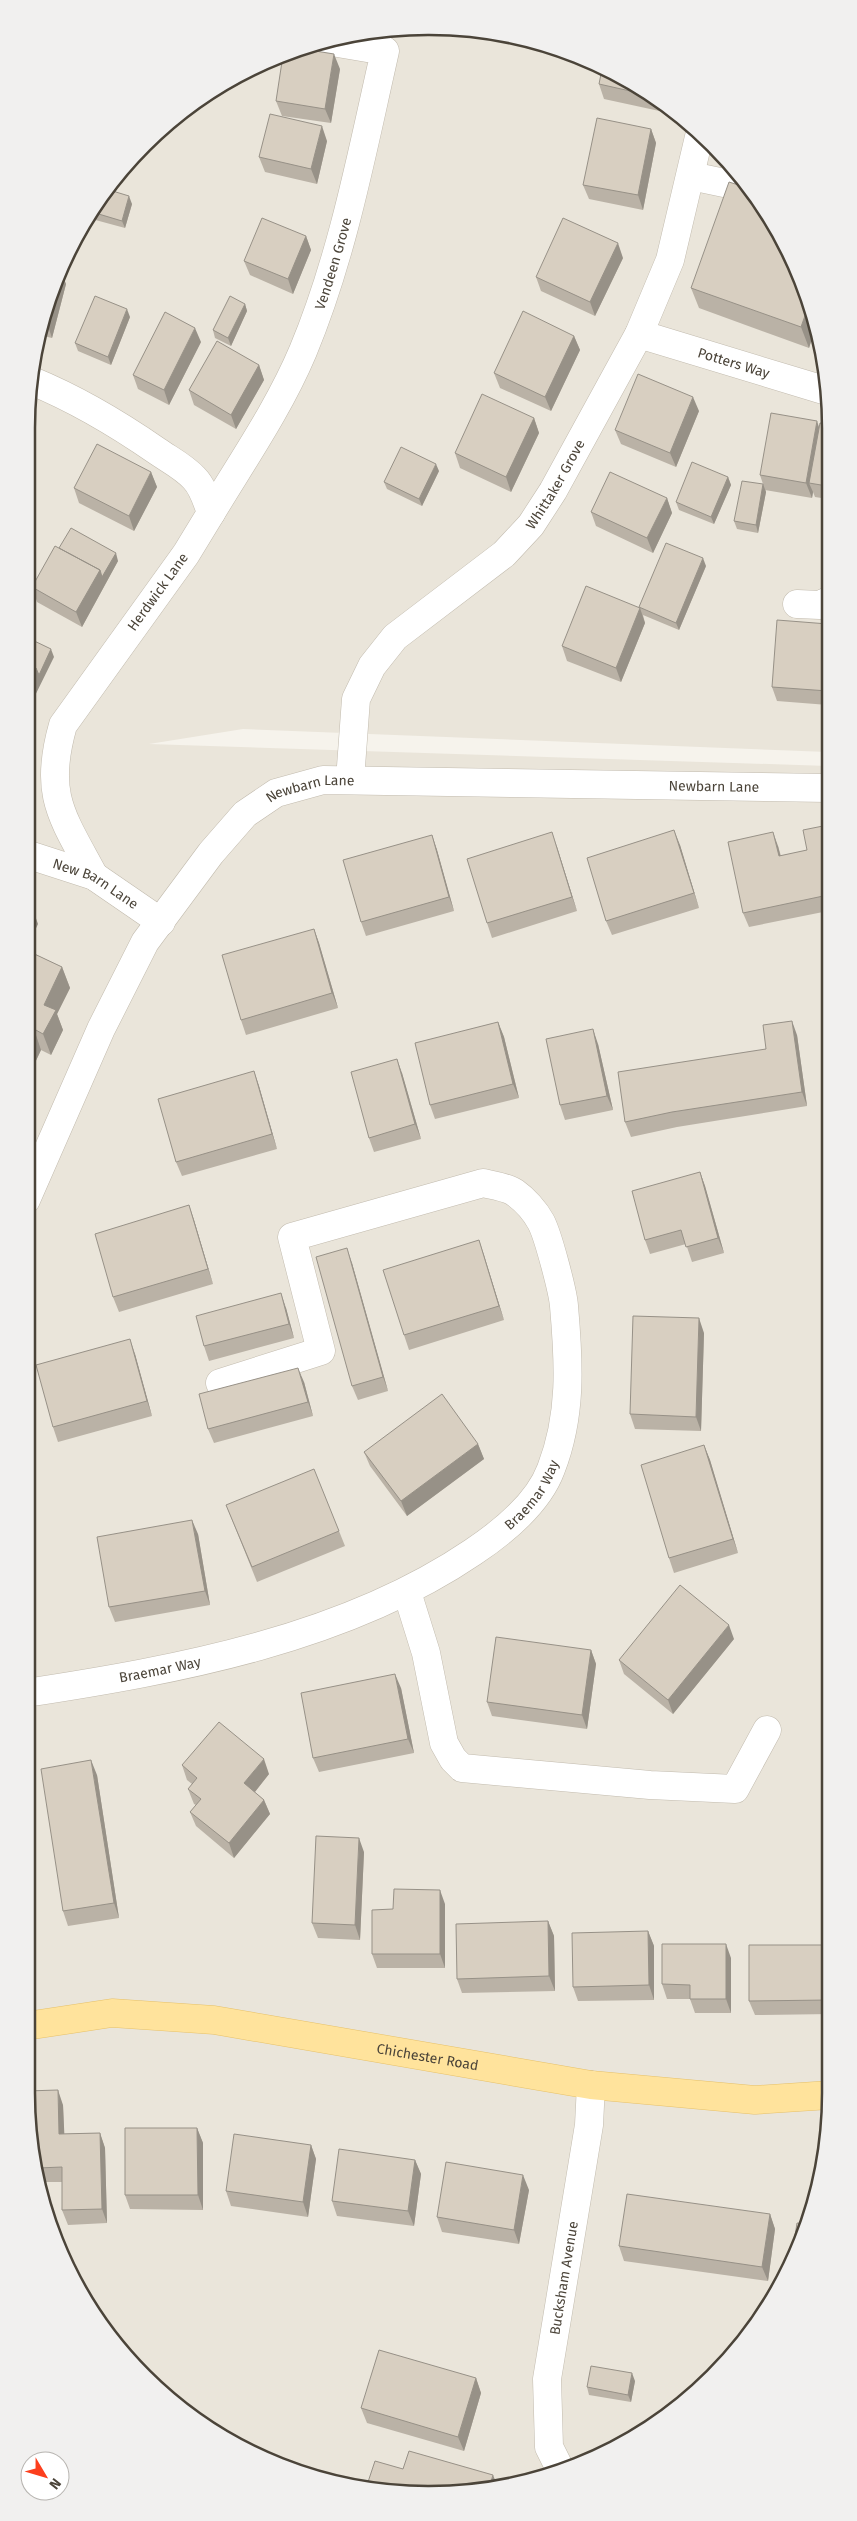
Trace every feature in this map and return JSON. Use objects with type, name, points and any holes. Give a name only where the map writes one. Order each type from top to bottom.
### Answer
[{"type":"main road","name":"Chichester Road","points":[[35,2025],[112,2013],[214,2020],[591,2085],[754,2100],[822,2096]]},
{"type":"street","name":"Vendeen Grove","points":[[211,513],[284,392],[303,351],[332,272],[385,51],[345,44]]},
{"type":"street","name":"Whittaker Grove","points":[[350,780],[356,699],[372,666],[396,637],[504,554],[530,525],[553,491],[639,334],[670,260],[698,142]]},
{"type":"street","points":[[691,176],[738,186]]},
{"type":"street","name":"Potters Way","points":[[639,334],[820,389]]},
{"type":"street","points":[[38,383],[54,390],[127,431],[185,470],[203,490],[211,513]]},
{"type":"street","name":"Herdwick Lane","points":[[94,876],[61,815],[55,794],[56,751],[63,725],[186,554],[211,513]]},
{"type":"street","points":[[797,604],[822,604]]},
{"type":"street","name":"Newbarn Lane","points":[[35,1179],[101,1029],[145,942],[211,853],[244,814],[276,794],[323,780],[822,788]]},
{"type":"street","name":"New Barn Lane","points":[[35,857],[94,876],[161,922]]},
{"type":"street","name":"Braemar Way","points":[[35,1693],[144,1675],[255,1646],[354,1614],[407,1592],[502,1533],[532,1500],[551,1471],[565,1416],[569,1370],[564,1300],[542,1224],[530,1207],[512,1191],[483,1183],[292,1237],[321,1351],[220,1382]]},
{"type":"street","points":[[407,1592],[426,1653],[444,1743],[453,1759],[462,1768],[650,1785],[735,1789],[767,1730]]},
{"type":"street","name":"Bucksham Avenue","points":[[557,2464],[549,2448],[547,2380],[589,2125],[591,2085]]},
{"type":"shaded area","points":[[428,35],[480,38],[530,48],[579,65],[603,76],[647,101],[668,116],[707,150],[741,189],[756,210],[781,254],[792,278],[809,327],[819,377],[822,428],[822,752],[243,729],[149,744],[822,766],[822,2092],[819,2144],[809,2194],[792,2243],[781,2267],[756,2311],[724,2352],[688,2388],[647,2420],[603,2445],[579,2456],[530,2473],[480,2483],[454,2485],[428,2486],[377,2483],[327,2473],[302,2465],[278,2456],[232,2433],[189,2405],[169,2388],[150,2371],[116,2332],[101,2311],[76,2267],[65,2243],[48,2194],[38,2144],[35,2092],[36,403],[38,377],[48,327],[56,302],[76,254],[101,210],[116,189],[150,150],[189,116],[232,88],[278,65],[327,48],[377,38]]},
{"type":"building","points":[[317,51],[334,54],[325,109],[276,101],[282,64]]},
{"type":"building","points":[[601,75],[630,91],[599,84]]},
{"type":"building","points":[[270,114],[322,126],[311,169],[259,157]]},
{"type":"building","points":[[597,118],[651,129],[638,195],[583,185]]},
{"type":"building","points":[[729,182],[737,185],[741,189],[769,232],[792,278],[805,315],[801,327],[691,288]]},
{"type":"building","points":[[114,192],[129,196],[122,221],[99,214]]},
{"type":"building","points":[[262,218],[306,236],[288,279],[244,261]]},
{"type":"building","points":[[563,218],[618,243],[590,302],[536,277]]},
{"type":"building","points":[[95,296],[127,309],[108,357],[75,343]]},
{"type":"building","points":[[230,296],[245,304],[228,338],[213,330]]},
{"type":"building","points":[[523,311],[574,336],[545,397],[494,373]]},
{"type":"building","points":[[165,312],[195,328],[164,390],[133,375]]},
{"type":"building","points":[[217,341],[259,365],[231,415],[189,390]]},
{"type":"building","points":[[638,374],[693,397],[670,453],[615,430]]},
{"type":"building","points":[[482,394],[534,418],[506,477],[455,453]]},
{"type":"building","points":[[771,413],[817,421],[806,483],[760,475]]},
{"type":"building","points":[[820,423],[822,423],[822,485],[809,483]]},
{"type":"building","points":[[97,444],[151,472],[129,516],[74,488]]},
{"type":"building","points":[[401,447],[436,464],[419,499],[384,482]]},
{"type":"building","points":[[692,462],[728,477],[711,517],[676,502]]},
{"type":"building","points":[[610,472],[667,498],[647,538],[591,512]]},
{"type":"building","points":[[742,481],[763,484],[756,525],[734,521]]},
{"type":"building","points":[[71,528],[116,553],[102,577],[100,570],[59,548]]},
{"type":"building","points":[[666,543],[703,558],[676,623],[639,607]]},
{"type":"building","points":[[55,546],[100,570],[76,612],[35,589],[35,582]]},
{"type":"building","points":[[586,586],[640,608],[616,668],[562,646]]},
{"type":"building","points":[[777,620],[822,624],[822,691],[772,687]]},
{"type":"building","points":[[35,641],[51,649],[39,675],[36,668]]},
{"type":"building","points":[[822,826],[822,896],[743,913],[728,842],[773,832],[779,856],[807,850],[803,830]]},
{"type":"building","points":[[674,830],[694,893],[606,921],[587,858]]},
{"type":"building","points":[[552,832],[572,897],[487,923],[467,859]]},
{"type":"building","points":[[432,835],[449,897],[361,922],[343,860]]},
{"type":"building","points":[[314,929],[332,993],[241,1020],[222,955]]},
{"type":"building","points":[[35,954],[62,967],[44,1005],[56,1010],[43,1034],[35,1030]]},
{"type":"building","points":[[792,1021],[802,1092],[672,1112],[625,1122],[618,1072],[766,1049],[763,1025]]},
{"type":"building","points":[[498,1022],[513,1084],[430,1105],[415,1043]]},
{"type":"building","points":[[593,1029],[607,1096],[560,1105],[546,1039]]},
{"type":"building","points":[[397,1059],[415,1124],[369,1138],[351,1072]]},
{"type":"building","points":[[254,1071],[272,1134],[176,1162],[158,1099]]},
{"type":"building","points":[[700,1172],[718,1238],[686,1247],[681,1230],[645,1240],[632,1191]]},
{"type":"building","points":[[189,1205],[208,1269],[113,1297],[95,1234]]},
{"type":"building","points":[[479,1240],[499,1306],[404,1335],[383,1270]]},
{"type":"building","points":[[347,1248],[383,1377],[352,1386],[316,1257]]},
{"type":"building","points":[[281,1293],[289,1324],[204,1346],[196,1316]]},
{"type":"building","points":[[633,1316],[699,1318],[696,1417],[630,1414]]},
{"type":"building","points":[[130,1339],[147,1401],[53,1427],[36,1365]]},
{"type":"building","points":[[298,1368],[308,1402],[208,1429],[199,1394]]},
{"type":"building","points":[[442,1394],[478,1444],[401,1501],[364,1452]]},
{"type":"building","points":[[704,1445],[733,1539],[669,1558],[641,1465]]},
{"type":"building","points":[[314,1469],[339,1531],[252,1567],[226,1505]]},
{"type":"building","points":[[192,1520],[205,1591],[109,1607],[97,1537]]},
{"type":"building","points":[[680,1585],[729,1625],[668,1700],[619,1660]]},
{"type":"building","points":[[496,1637],[591,1650],[582,1715],[487,1702]]},
{"type":"building","points":[[395,1674],[408,1739],[313,1758],[301,1693]]},
{"type":"building","points":[[219,1722],[264,1759],[244,1783],[264,1800],[229,1843],[190,1812],[201,1799],[188,1789],[197,1778],[182,1765]]},
{"type":"building","points":[[91,1760],[114,1903],[63,1911],[41,1769]]},
{"type":"building","points":[[316,1836],[359,1838],[355,1925],[312,1923]]},
{"type":"building","points":[[394,1889],[440,1890],[440,1954],[372,1954],[372,1910],[393,1909]]},
{"type":"building","points":[[548,1921],[549,1976],[457,1979],[456,1924]]},
{"type":"building","points":[[648,1931],[649,1985],[573,1987],[572,1933]]},
{"type":"building","points":[[662,1944],[726,1944],[726,1999],[690,1999],[690,1985],[662,1984]]},
{"type":"building","points":[[749,1945],[822,1945],[822,2000],[749,2001]]},
{"type":"building","points":[[58,2090],[59,2134],[100,2133],[102,2209],[62,2210],[62,2167],[43,2168],[38,2144],[35,2091]]},
{"type":"building","points":[[125,2128],[197,2128],[198,2195],[125,2195]]},
{"type":"building","points":[[234,2134],[311,2145],[303,2202],[226,2191]]},
{"type":"building","points":[[339,2149],[415,2160],[408,2211],[332,2201]]},
{"type":"building","points":[[446,2162],[523,2175],[514,2230],[437,2217]]},
{"type":"building","points":[[627,2194],[770,2214],[762,2267],[619,2246]]},
{"type":"building","points":[[379,2350],[476,2378],[458,2437],[361,2408]]},
{"type":"building","points":[[591,2366],[632,2373],[628,2395],[587,2387]]},
{"type":"building","points":[[409,2451],[493,2475],[491,2481],[454,2485],[403,2485],[368,2481],[375,2461],[403,2469]]}]
